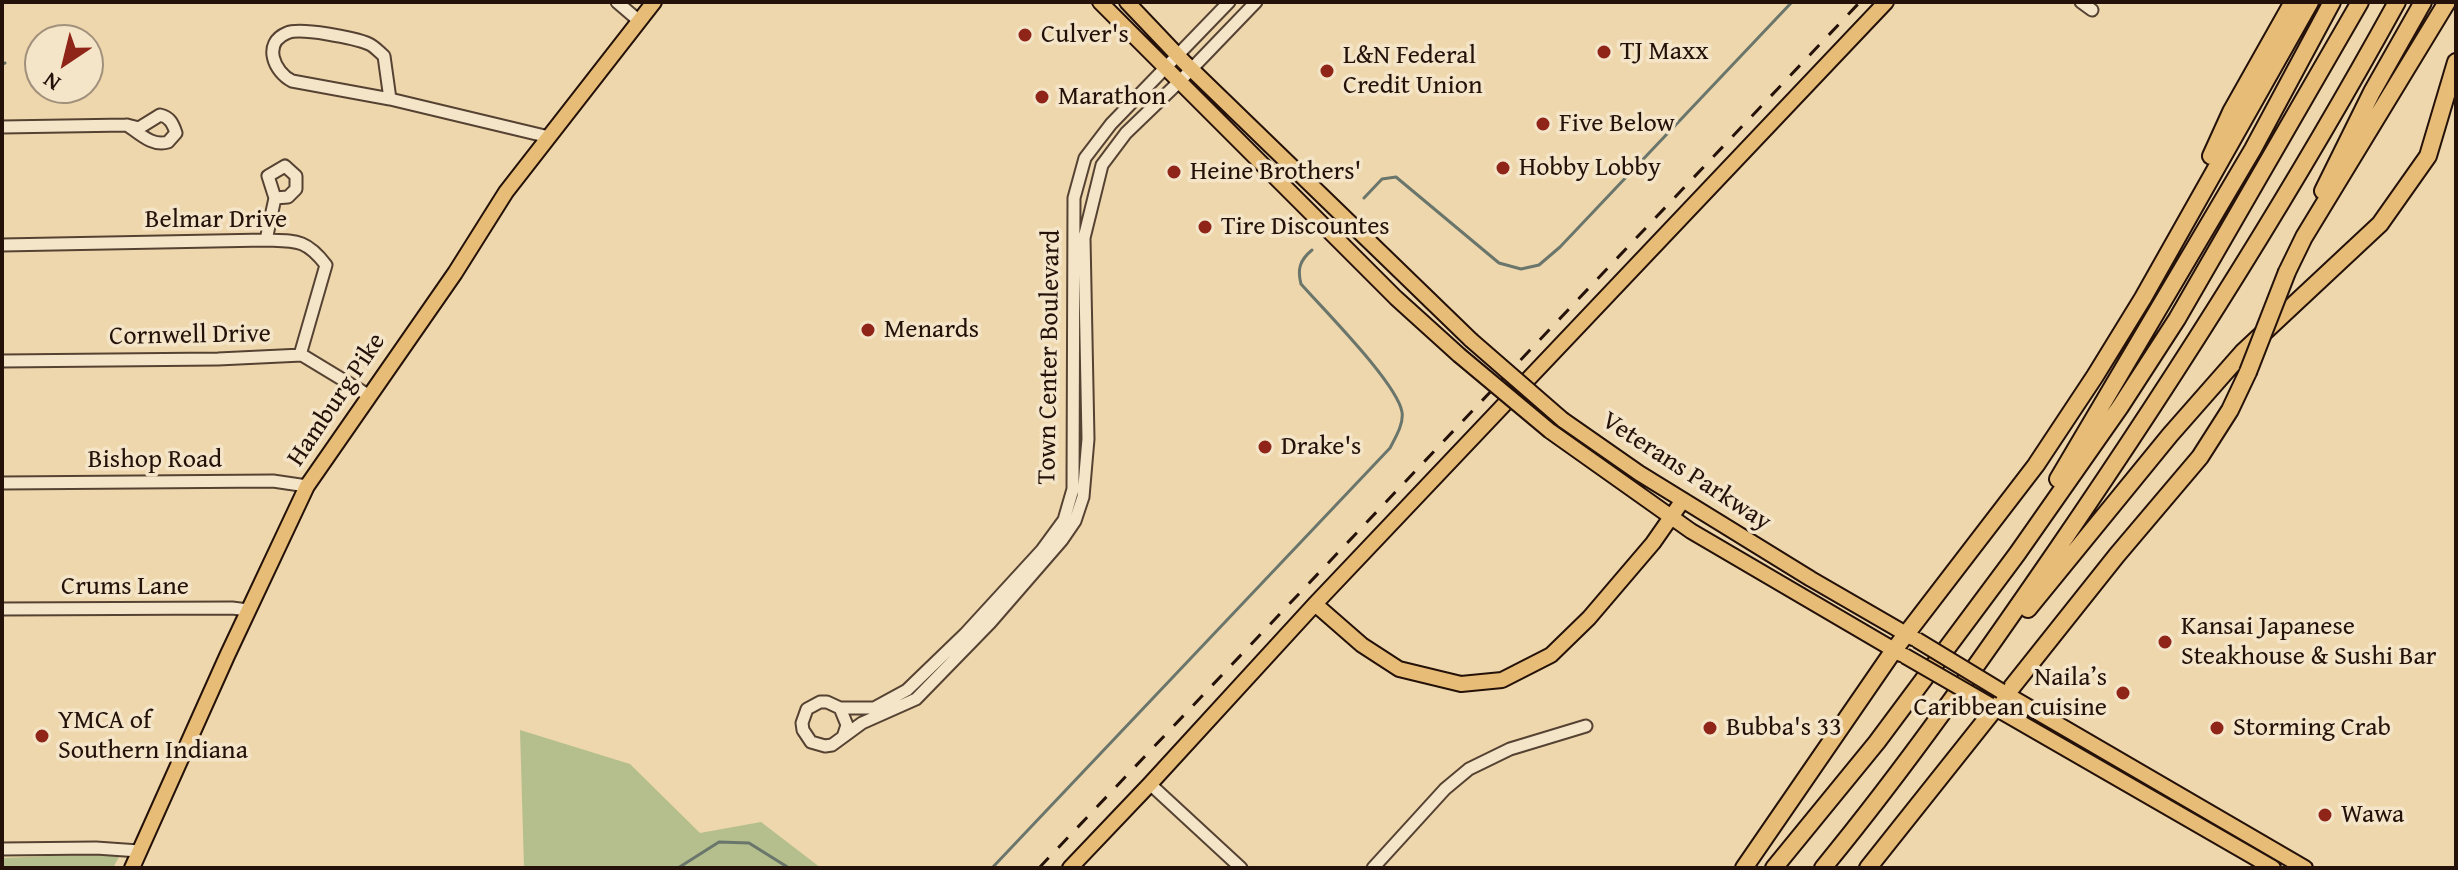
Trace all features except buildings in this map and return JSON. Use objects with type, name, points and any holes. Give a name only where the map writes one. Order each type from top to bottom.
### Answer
[{"type":"highway","points":[[2143,298],[2231,112],[2293,2]]},
{"type":"highway","points":[[1744,868],[2036,465],[2143,298],[2310,2]]},
{"type":"highway","points":[[1986,595],[2135,352],[2253,149],[2332,2]]},
{"type":"highway","points":[[1774,868],[1877,742],[2120,407],[2177,319],[2360,2]]},
{"type":"highway","points":[[1823,868],[1887,790],[1946,709],[2095,494],[2211,318],[2397,2]]},
{"type":"highway","points":[[1868,868],[1999,700],[2200,457],[2230,410],[2248,372],[2332,169],[2423,2]]},
{"type":"highway","points":[[2304,237],[2447,2]]},
{"type":"highway","points":[[1946,709],[2170,435],[2243,352],[2380,224],[2428,156],[2456,62]]},
{"type":"main road","name":"Hamburg Pike","points":[[132,868],[307,486],[455,273],[506,192],[654,2]]},
{"type":"main road","name":"Veterans Parkway","points":[[1100,2],[1396,298],[1550,431],[1736,559],[1900,653],[1999,700],[2305,868]]},
{"type":"main road","name":"Veterans Parkway","points":[[1127,2],[1191,70],[1471,340],[1563,420],[1683,500],[1912,638],[1999,700],[2273,868]]},
{"type":"main road","points":[[1070,868],[1315,604],[1886,2]]},
{"type":"main road","points":[[1315,604],[1362,645],[1399,669],[1461,684],[1502,680],[1551,655],[1589,618],[1653,543],[1683,500]]},
{"type":"street","points":[[617,2],[638,20]]},
{"type":"street","points":[[1178,56],[1229,2]]},
{"type":"street","points":[[1191,70],[1256,2]]},
{"type":"street","points":[[2081,2],[2092,10]]},
{"type":"street","points":[[390,99],[384,56],[370,44],[306,31],[290,31],[273,46],[273,63],[281,75],[292,81],[390,99],[549,137]]},
{"type":"street","name":"Town Center Boulevard","points":[[840,708],[874,708],[907,690],[965,634],[1042,550],[1064,520],[1073,489],[1074,198],[1085,158],[1111,124],[1178,56]]},
{"type":"street","name":"Town Center Boulevard","points":[[843,737],[862,723],[916,699],[990,623],[1075,521],[1083,497],[1088,439],[1084,238],[1094,194],[1102,165],[1126,133],[1191,70]]},
{"type":"street","points":[[2,127],[127,125]]},
{"type":"street","points":[[266,240],[275,198]]},
{"type":"street","name":"Belmar Drive","points":[[2,245],[299,241],[312,247],[326,265],[300,355]]},
{"type":"street","name":"Cornwell Drive","points":[[2,361],[232,359],[300,355],[368,395]]},
{"type":"street","name":"Bishop Road","points":[[2,483],[273,481],[307,486]]},
{"type":"street","name":"Crums Lane","points":[[2,609],[248,610]]},
{"type":"street","points":[[827,702],[840,708],[847,725],[843,737],[832,745],[811,742],[803,730],[804,716],[813,705],[827,702]]},
{"type":"street","points":[[1373,868],[1445,789],[1469,769],[1510,749],[1586,726]]},
{"type":"street","points":[[1150,784],[1241,868]]},
{"type":"street","points":[[2,849],[139,851]]},
{"type":"green space","points":[[520,730],[630,764],[700,833],[761,822],[821,868],[524,868]]},
{"type":"green space","points":[[121,853],[113,868],[2,868],[2,858]]},
{"type":"waterway","points":[[1364,198],[1382,179],[1396,177],[1499,263],[1521,269],[1539,265],[1560,247],[1792,2]]},
{"type":"waterway","points":[[992,868],[1390,448],[1402,417],[1397,399],[1374,365],[1301,284],[1300,265],[1312,250]]},
{"type":"waterway","points":[[678,868],[719,842],[749,843],[789,868]]},
{"type":"railway","points":[[1039,868],[1860,2]]},
{"type":"place","name":"Culver's","points":[[1025,35]]},
{"type":"place","name":"TJ Maxx","points":[[1604,52]]},
{"type":"place","name":"L&N Federal Credit Union","points":[[1327,71]]},
{"type":"place","name":"Marathon","points":[[1042,97]]},
{"type":"place","name":"Five Below","points":[[1543,124]]},
{"type":"place","name":"Hobby Lobby","points":[[1503,168]]},
{"type":"place","name":"Heine Brothers'","points":[[1174,172]]},
{"type":"place","name":"Tire Discountes","points":[[1205,227]]},
{"type":"place","name":"Menards","points":[[868,330]]},
{"type":"place","name":"Drake's","points":[[1265,447]]},
{"type":"place","name":"Kansai Japanese Steakhouse & Sushi Bar","points":[[2165,642]]},
{"type":"place","name":"Naila’s Caribbean cuisine","points":[[2123,693]]},
{"type":"place","name":"Bubba's 33","points":[[1710,728]]},
{"type":"place","name":"Storming Crab","points":[[2217,728]]},
{"type":"place","name":"YMCA of Southern Indiana","points":[[42,736]]},
{"type":"place","name":"Wawa","points":[[2325,815]]}]
